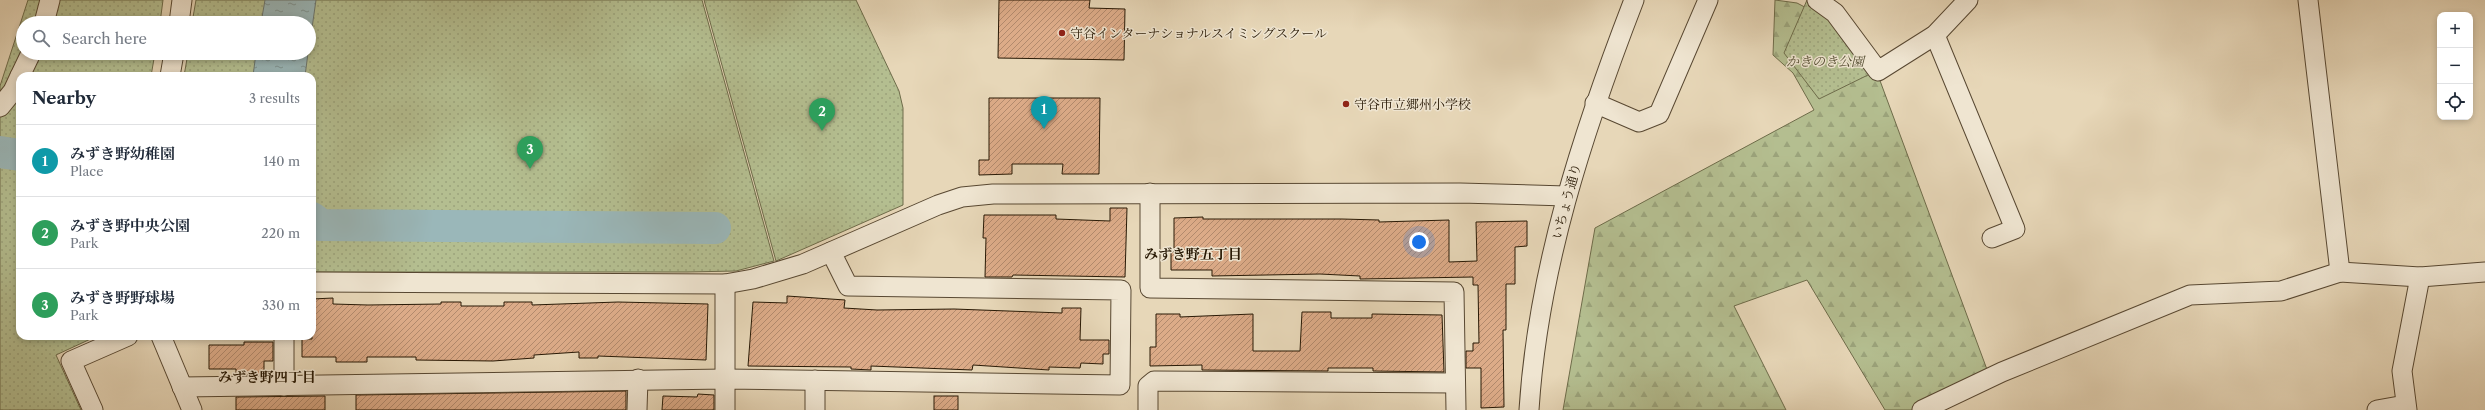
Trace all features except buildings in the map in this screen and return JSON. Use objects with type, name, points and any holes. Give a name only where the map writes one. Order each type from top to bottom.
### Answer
[{"type":"street","points":[[46,16],[50,0]]},
{"type":"street","points":[[179,16],[182,0]]},
{"type":"street","name":"いちょう通り","points":[[1529,410],[1543,300],[1566,196],[1595,103],[1634,0]]},
{"type":"street","points":[[1595,103],[1639,122],[1659,114],[1708,0]]},
{"type":"street","points":[[1818,0],[1835,13],[1878,71],[1935,34],[1968,0]]},
{"type":"street","points":[[2308,0],[2340,272]]},
{"type":"street","points":[[1935,34],[2015,229],[1992,238]]},
{"type":"street","points":[[22,72],[28,60]]},
{"type":"street","points":[[171,72],[173,60]]},
{"type":"street","points":[[0,107],[13,91],[16,85]]},
{"type":"street","points":[[316,282],[725,284],[779,272],[831,252],[910,216],[962,197],[1023,192],[1460,193],[1566,196]]},
{"type":"street","points":[[1150,193],[1150,288],[1454,292],[1456,410]]},
{"type":"street","points":[[182,387],[725,379],[1120,384],[1121,290],[848,286],[831,252]]},
{"type":"street","points":[[1922,410],[2002,372],[2190,295],[2280,291],[2340,272],[2420,277],[2485,272]]},
{"type":"street","points":[[2377,410],[2406,407],[2402,371],[2420,277]]},
{"type":"street","points":[[725,284],[725,410]]},
{"type":"street","points":[[93,410],[71,361],[119,340]]},
{"type":"street","points":[[163,340],[192,410]]},
{"type":"street","points":[[284,340],[284,386]]},
{"type":"street","points":[[637,410],[638,380]]},
{"type":"street","points":[[815,380],[815,410]]},
{"type":"street","points":[[1148,410],[1148,386],[1154,381],[1455,383]]},
{"type":"green space","points":[[28,0],[163,0],[161,16],[23,16]]},
{"type":"green space","points":[[196,0],[702,0],[774,261],[736,271],[316,272],[316,72],[185,72],[187,60],[316,60],[316,16],[193,16]]},
{"type":"green space","points":[[704,0],[856,0],[899,91],[903,108],[903,205],[776,261]]},
{"type":"green space","points":[[1775,0],[1797,3],[1841,26],[1879,78],[1992,383],[1930,410],[1885,410],[1807,280],[1734,306],[1786,410],[1563,410],[1595,228],[1814,110],[1793,73],[1773,55]]},
{"type":"green space","name":"かきのき公園","points":[[1807,0],[1812,0],[1872,73],[1819,99],[1784,53]]},
{"type":"green space","points":[[16,37],[16,60],[154,60],[152,72],[16,72],[16,340],[88,340],[56,355],[81,410],[0,410],[0,86]]},
{"type":"water","points":[[265,0],[316,0],[314,16],[262,16]]},
{"type":"water","points":[[255,60],[307,60],[306,72],[254,72]]},
{"type":"waterway","points":[[0,152],[16,154]]},
{"type":"waterway","points":[[316,221],[321,225],[715,228]]},
{"type":"place","name":"守谷インターナショナルスイミングスクール","points":[[1062,33]]},
{"type":"place","name":"守谷市立郷州小学校","points":[[1346,104]]},
{"type":"place","name":"みずき野幼稚園","points":[[1044,129]]},
{"type":"place","name":"みずき野中央公園","points":[[822,131]]},
{"type":"place","name":"みずき野野球場","points":[[530,169]]},
{"type":"district","name":"みずき野五丁目","points":[[1193,254]]},
{"type":"district","name":"みずき野四丁目","points":[[267,377]]}]
